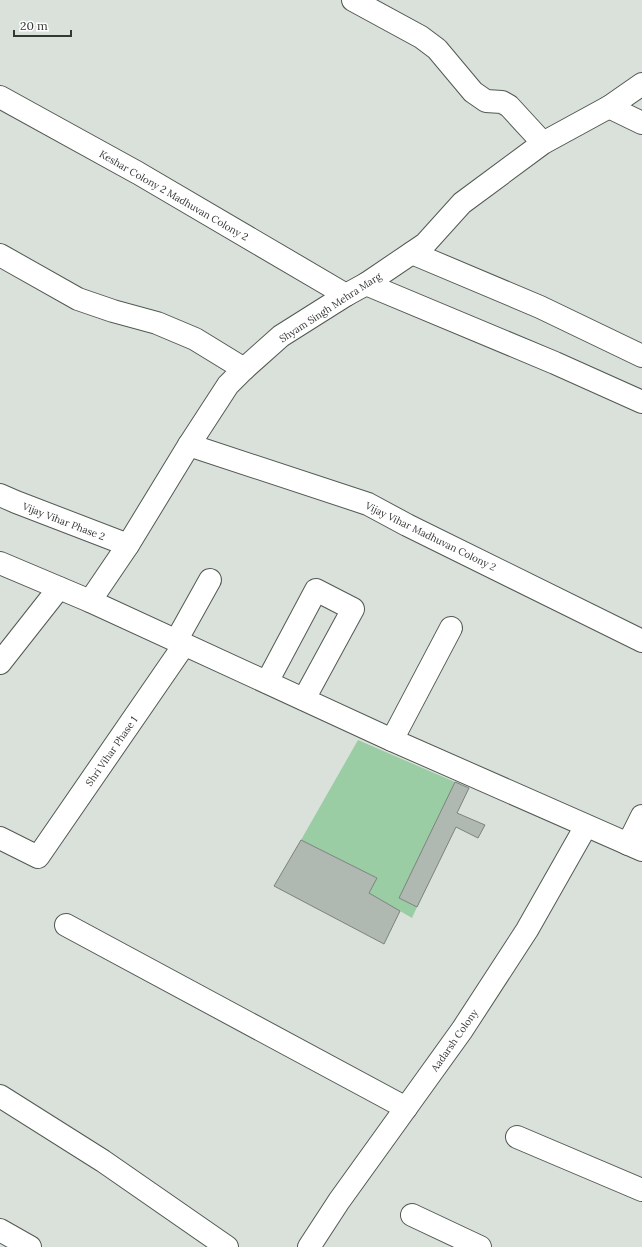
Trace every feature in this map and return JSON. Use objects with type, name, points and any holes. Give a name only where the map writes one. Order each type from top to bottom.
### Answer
[{"type":"street","points":[[353,0],[421,37],[437,49],[473,92],[486,101],[502,102],[509,106],[543,143]]},
{"type":"street","name":"Shyam Singh Mehra Marg","points":[[90,601],[128,545],[189,445],[228,385],[244,369],[281,336],[366,284],[426,244],[462,203],[543,143],[609,107],[642,84]]},
{"type":"street","name":"Keshar Colony 2 Madhuvan Colony 2","points":[[0,97],[138,173],[346,295]]},
{"type":"street","points":[[609,107],[642,123]]},
{"type":"street","points":[[412,253],[540,307],[642,356]]},
{"type":"street","points":[[0,255],[78,299],[113,311],[157,322],[195,339],[244,369]]},
{"type":"street","points":[[366,284],[555,363],[642,402]]},
{"type":"street","name":"Vijay Vihar Madhuvan Colony 2","points":[[189,445],[368,504],[407,525],[642,641]]},
{"type":"street","name":"Vijay Vihar Phase 2","points":[[0,495],[128,545]]},
{"type":"street","points":[[0,563],[90,601],[392,740],[635,847],[642,816]]},
{"type":"street","name":"Shri Vihar Phase 1","points":[[0,838],[38,857],[180,643],[210,580]]},
{"type":"street","points":[[0,663],[59,588]]},
{"type":"street","points":[[267,682],[316,590],[353,609],[304,699]]},
{"type":"street","points":[[392,740],[451,628]]},
{"type":"street","name":"Aadarsh Colony","points":[[309,1247],[462,1030],[527,930],[586,826]]},
{"type":"street","points":[[66,925],[406,1108]]},
{"type":"street","points":[[0,1096],[103,1161],[227,1247]]},
{"type":"street","points":[[517,1137],[642,1190]]},
{"type":"street","points":[[412,1215],[480,1247]]},
{"type":"street","points":[[0,1230],[30,1247]]},
{"type":"green space","points":[[358,740],[455,782],[399,898],[417,907],[412,918],[369,893],[377,878],[301,840]]},
{"type":"building","points":[[455,782],[469,788],[457,813],[485,825],[478,838],[456,827],[417,907],[399,898]]},
{"type":"building","points":[[301,840],[377,878],[369,893],[400,911],[384,944],[274,886]]}]
